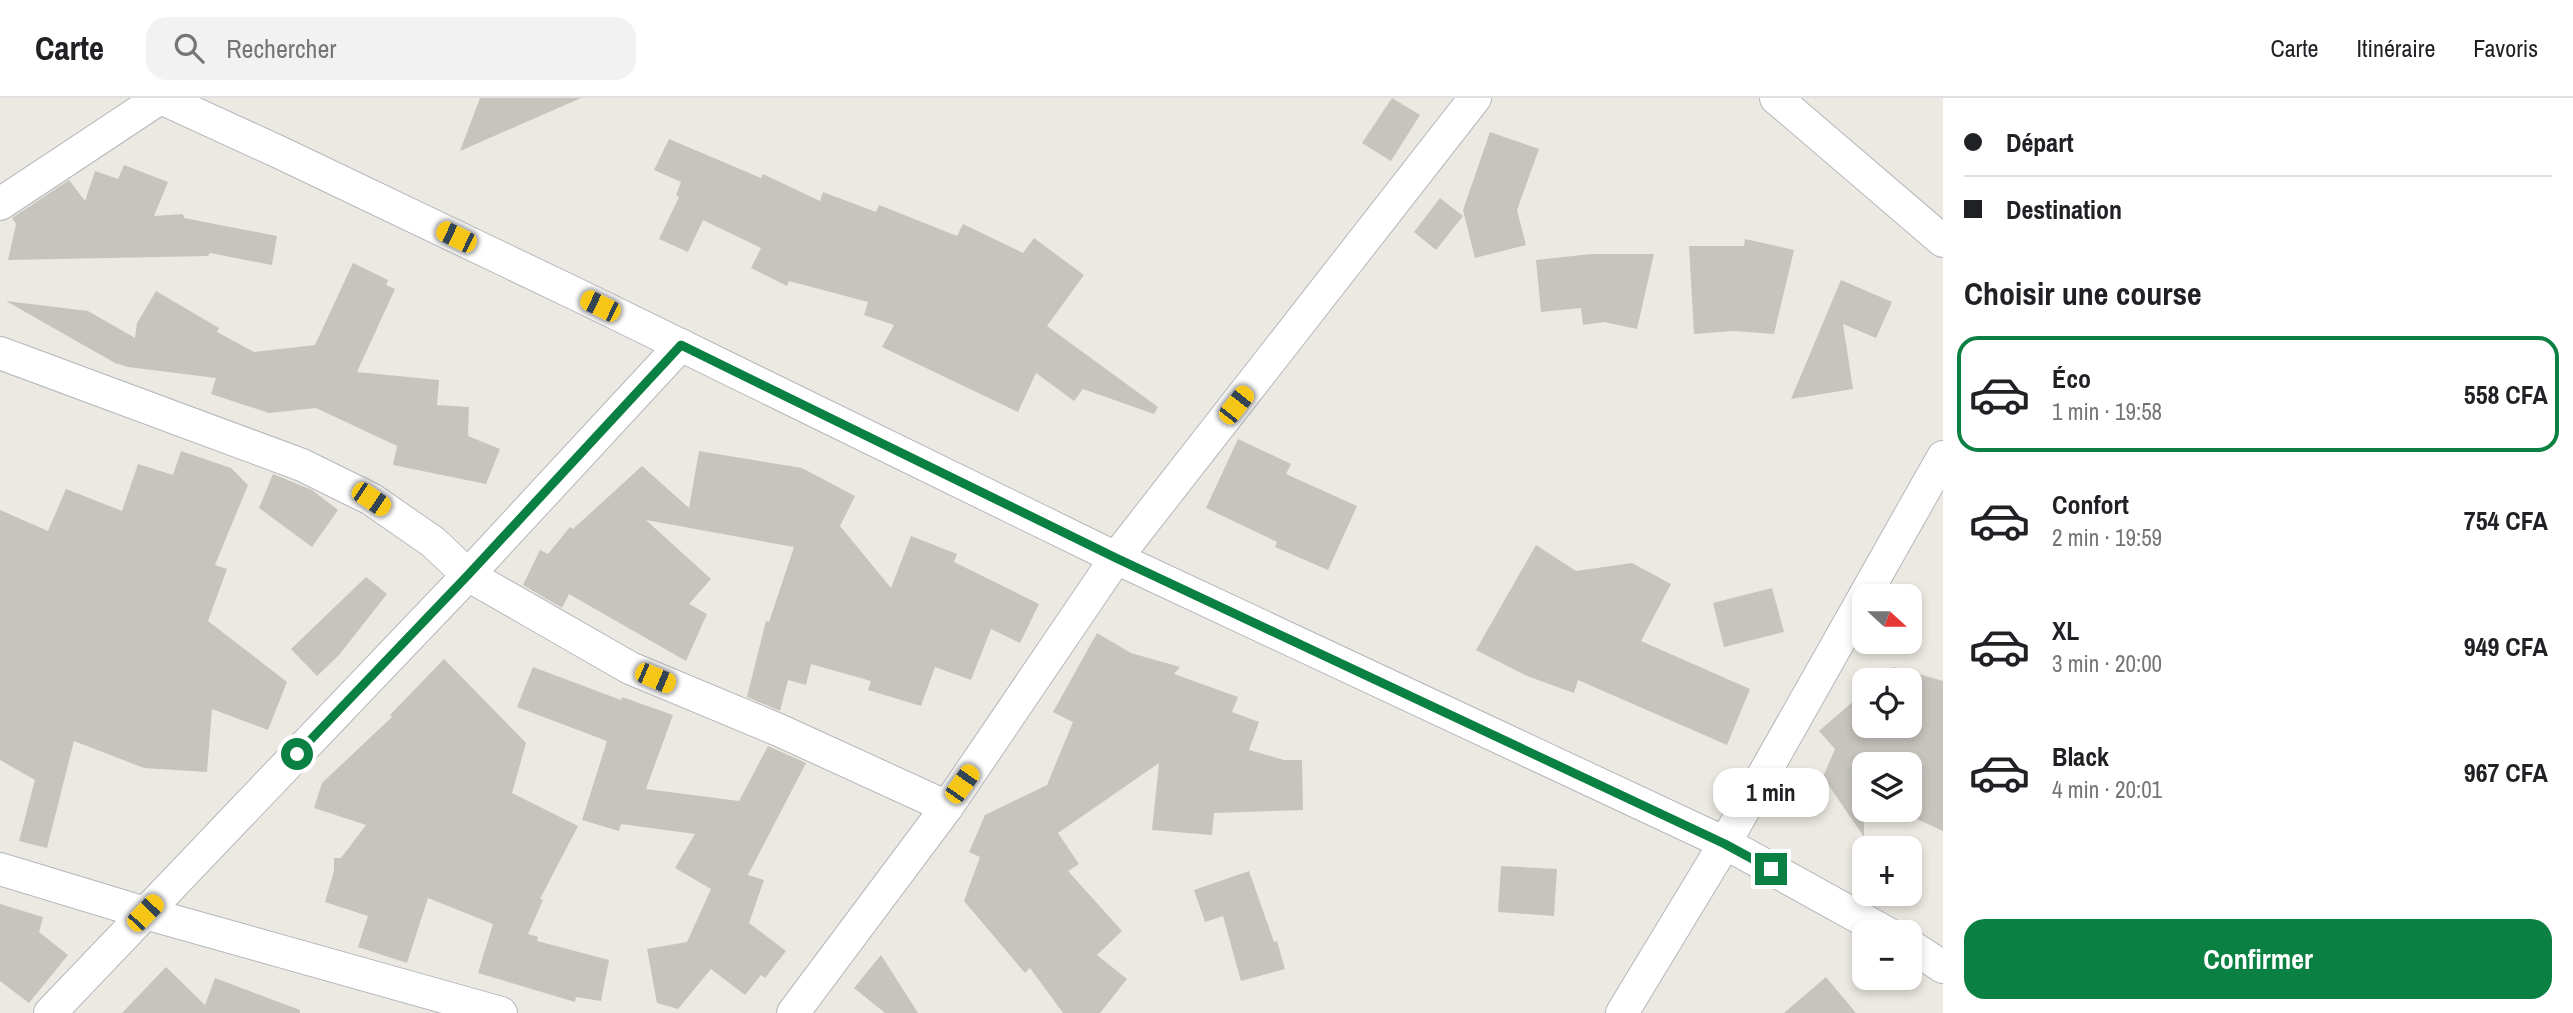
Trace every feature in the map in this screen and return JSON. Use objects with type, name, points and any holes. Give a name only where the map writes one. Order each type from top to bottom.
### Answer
[{"type":"street","points":[[0,204],[160,98],[281,153],[681,345],[1116,558],[1725,844],[1863,920]]},
{"type":"street","points":[[793,1013],[947,807],[1116,558],[1475,98]]},
{"type":"street","points":[[1776,98],[1943,241]]},
{"type":"street","points":[[50,1013],[468,575],[681,345]]},
{"type":"street","points":[[0,354],[302,465],[371,499],[433,541],[468,575],[630,668],[781,731],[947,807]]},
{"type":"street","points":[[1871,584],[1943,457]]},
{"type":"street","points":[[1622,1013],[1725,844],[1852,618]]},
{"type":"street","points":[[0,869],[145,913],[501,1013]]},
{"type":"street","points":[[1922,953],[1943,967]]},
{"type":"building","points":[[480,98],[581,98],[460,151]]},
{"type":"building","points":[[1392,98],[1420,115],[1391,161],[1362,143]]},
{"type":"building","points":[[1490,132],[1539,149],[1517,210],[1526,245],[1475,258],[1463,210]]},
{"type":"building","points":[[669,139],[761,178],[763,174],[820,201],[823,192],[876,212],[879,205],[957,236],[963,224],[1023,253],[1034,238],[1084,275],[1047,326],[1158,407],[1154,414],[1083,389],[1074,401],[1036,373],[1018,412],[882,347],[894,325],[864,315],[868,302],[789,281],[787,286],[751,268],[761,248],[703,220],[688,252],[659,239],[679,197],[676,195],[681,182],[654,170]]},
{"type":"building","points":[[124,165],[168,182],[154,216],[183,214],[184,218],[277,236],[272,265],[210,253],[208,256],[8,260],[16,224],[12,218],[69,180],[85,201],[95,171],[118,179]]},
{"type":"building","points":[[1440,198],[1463,216],[1436,250],[1414,232]]},
{"type":"building","points":[[1745,239],[1794,250],[1774,334],[1734,331],[1694,334],[1689,246],[1744,246]]},
{"type":"building","points":[[1591,254],[1654,254],[1637,329],[1604,322],[1583,325],[1581,308],[1541,312],[1536,260]]},
{"type":"building","points":[[353,263],[388,280],[386,285],[395,289],[357,372],[439,380],[437,405],[469,407],[468,436],[500,449],[486,484],[393,465],[397,446],[316,408],[269,413],[211,394],[216,378],[115,363],[6,301],[88,311],[135,338],[137,323],[156,291],[219,328],[217,332],[254,352],[315,345]]},
{"type":"building","points":[[1841,280],[1892,302],[1876,338],[1843,324],[1853,389],[1791,399]]},
{"type":"building","points":[[1238,439],[1291,464],[1286,474],[1357,506],[1328,570],[1275,547],[1277,542],[1206,508]]},
{"type":"building","points":[[181,451],[231,468],[248,485],[215,565],[227,569],[208,621],[287,682],[268,730],[212,709],[207,772],[144,768],[74,741],[47,848],[19,841],[35,780],[0,760],[0,510],[48,531],[66,489],[122,511],[138,464],[173,475]]},
{"type":"building","points":[[699,451],[802,468],[855,496],[840,526],[891,588],[911,536],[957,554],[954,562],[1039,604],[1020,643],[991,629],[971,680],[935,667],[921,706],[868,690],[871,681],[811,664],[806,685],[788,680],[780,711],[747,697],[766,621],[769,622],[794,547],[646,520],[711,579],[689,604],[707,614],[686,661],[569,594],[562,608],[523,585],[540,550],[548,554],[570,527],[573,529],[642,466],[689,508]]},
{"type":"building","points":[[273,474],[312,490],[338,510],[312,547],[259,508]]},
{"type":"building","points":[[1536,545],[1576,571],[1632,563],[1671,584],[1641,641],[1750,689],[1727,745],[1578,680],[1574,693],[1527,676],[1476,650]]},
{"type":"building","points":[[366,577],[387,594],[339,655],[317,676],[291,649]]},
{"type":"building","points":[[1772,588],[1784,632],[1724,647],[1713,603]]},
{"type":"building","points":[[1097,633],[1131,653],[1180,667],[1174,674],[1238,697],[1232,712],[1259,722],[1249,750],[1284,760],[1302,760],[1303,810],[1214,813],[1212,835],[1152,830],[1159,763],[1058,833],[1079,864],[1068,871],[1122,931],[1097,955],[1127,979],[1100,1013],[1063,1013],[1030,968],[1025,973],[964,901],[980,857],[969,852],[985,815],[1047,785],[1073,722],[1053,712]]},
{"type":"building","points":[[444,659],[526,743],[512,793],[578,826],[540,899],[543,900],[528,934],[538,937],[537,941],[609,960],[601,1001],[576,997],[575,1002],[478,973],[493,924],[428,898],[407,963],[358,947],[368,916],[325,902],[334,871],[334,858],[341,858],[366,825],[314,808],[322,783],[392,717],[390,715]]},
{"type":"building","points":[[533,667],[621,700],[622,697],[673,715],[646,789],[739,801],[768,746],[806,763],[748,875],[764,880],[749,923],[786,951],[765,978],[761,975],[745,995],[711,969],[678,1009],[657,1003],[647,949],[687,942],[711,889],[675,868],[695,834],[621,824],[619,831],[582,820],[607,741],[517,707]]},
{"type":"building","points":[[1922,675],[1943,681],[1943,831],[1922,821],[1922,752],[1852,752],[1852,819],[1823,777],[1835,749],[1819,731],[1852,702],[1852,738],[1922,738]]},
{"type":"building","points":[[1854,822],[1864,822],[1863,836]]},
{"type":"building","points":[[1501,866],[1557,869],[1554,916],[1498,912]]},
{"type":"building","points":[[1249,871],[1274,942],[1277,941],[1285,969],[1241,981],[1223,916],[1205,922],[1194,890]]},
{"type":"building","points":[[0,904],[43,917],[39,932],[68,955],[29,1003],[0,981]]},
{"type":"building","points":[[881,955],[918,1013],[885,1013],[854,988]]},
{"type":"building","points":[[166,967],[205,1005],[215,978],[300,1010],[300,1013],[122,1013]]},
{"type":"building","points":[[1826,977],[1856,1013],[1784,1013]]},
{"type":"route","points":[[297,754],[468,575],[681,345],[1116,558],[1725,844],[1771,869]]}]
